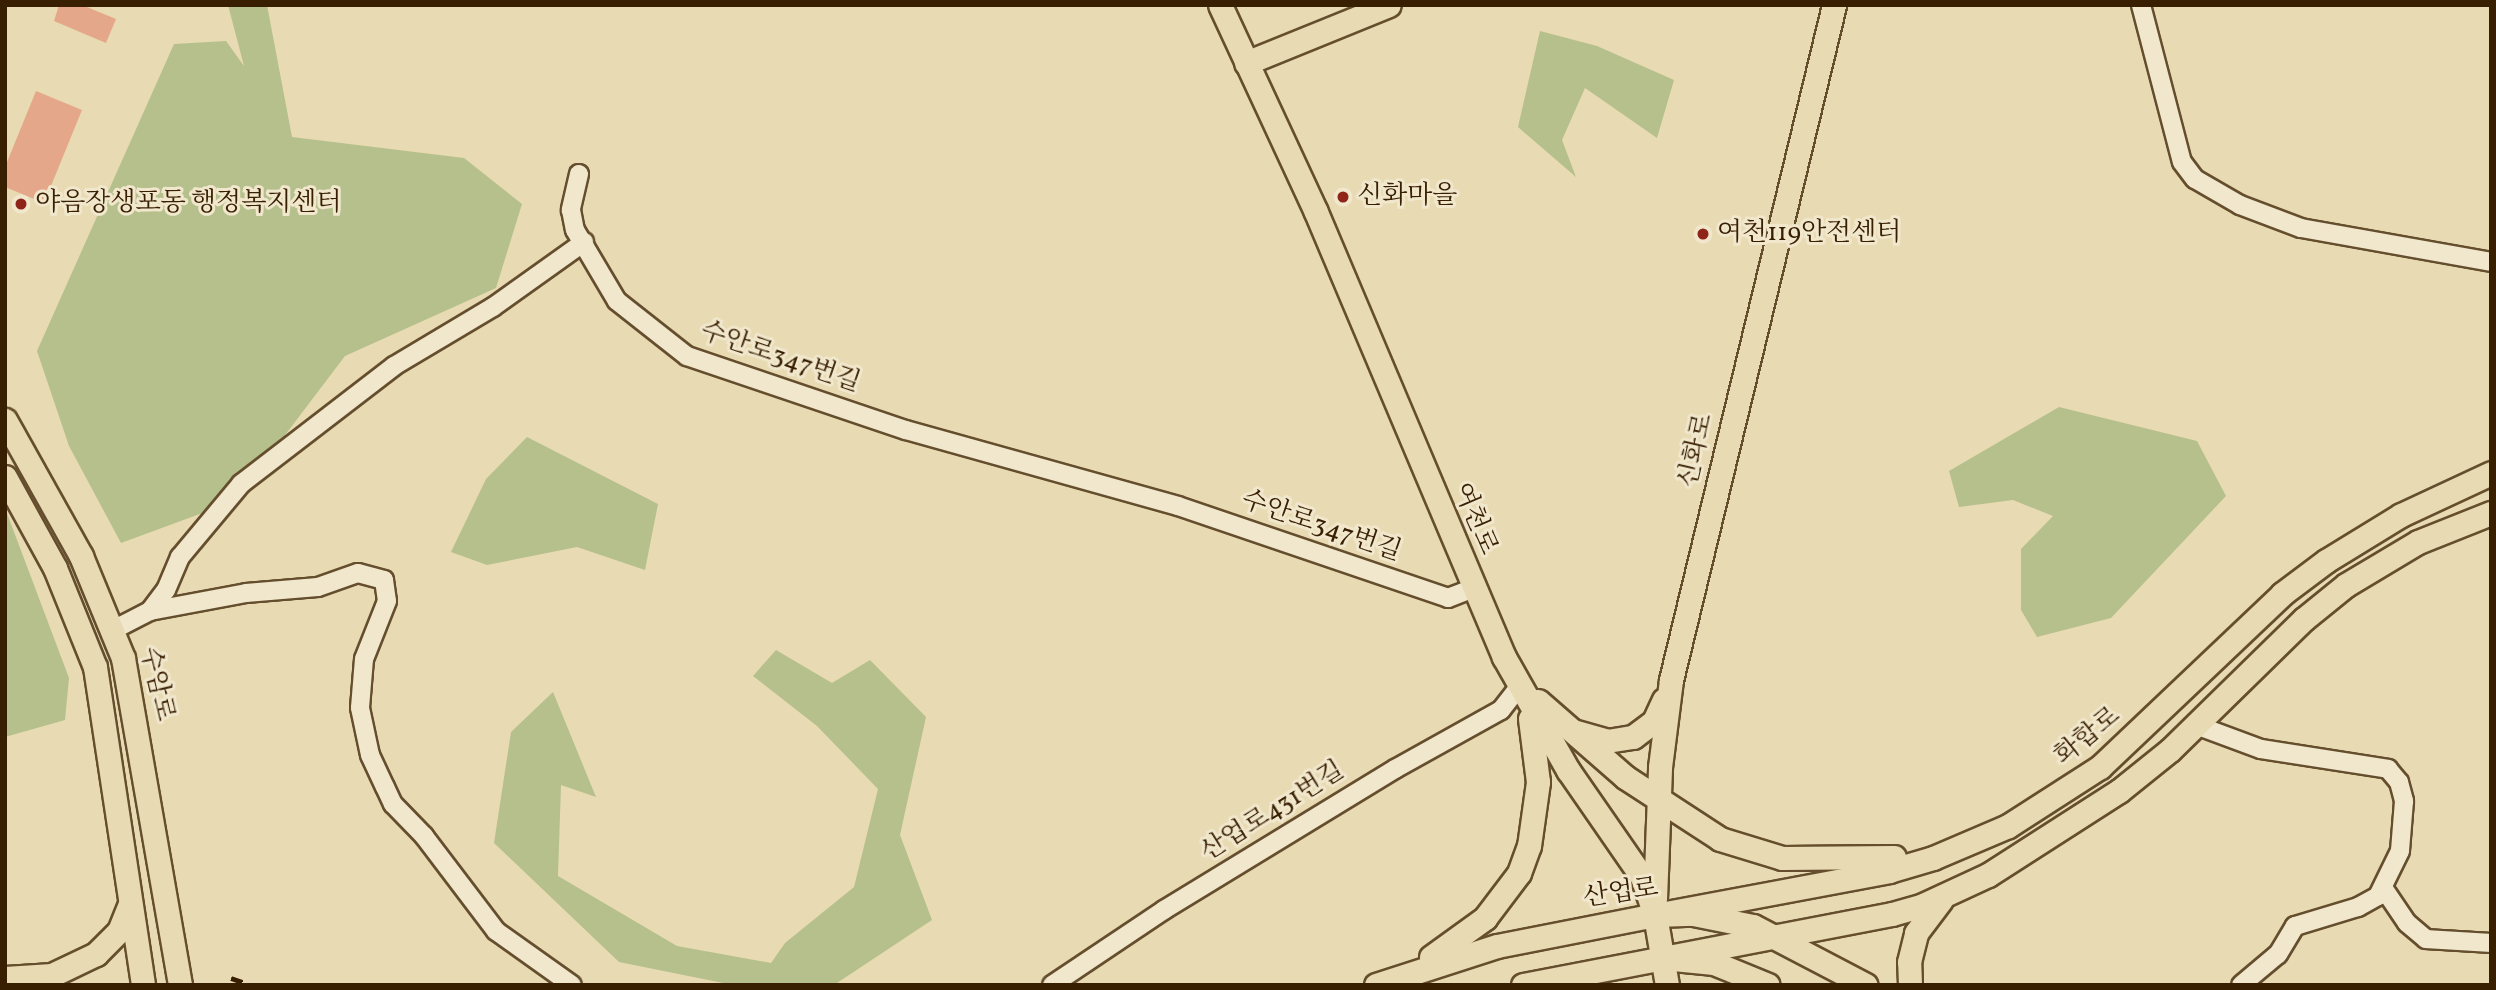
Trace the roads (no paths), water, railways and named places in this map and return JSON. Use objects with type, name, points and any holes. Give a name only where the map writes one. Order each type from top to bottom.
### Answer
[{"type":"main road","name":"여천로","points":[[1220,5],[1316,212],[1504,657],[1568,770],[1642,877],[1655,915],[1667,985]]},
{"type":"main road","points":[[1246,63],[1389,5]]},
{"type":"main road","name":"신화로","points":[[1655,915],[1658,801],[1671,680],[1833,5]]},
{"type":"main road","name":"수암로","points":[[5,420],[81,556],[113,631],[132,701],[180,985]]},
{"type":"main road","name":"화합로","points":[[1655,915],[1889,871],[1973,843],[2055,799],[2100,767],[2282,594],[2326,561],[2401,515],[2491,473]]},
{"type":"main road","points":[[5,477],[55,568],[95,667],[143,985]]},
{"type":"main road","points":[[1523,985],[1892,914],[1947,895],[2025,854],[2119,791],[2196,725],[2304,619],[2346,585],[2418,542],[2491,513]]},
{"type":"main road","points":[[1504,657],[1558,723],[1658,801],[1720,839],[1782,858],[1877,859],[1973,843]]},
{"type":"main road","points":[[1558,723],[1592,739],[1633,737],[1654,721],[1671,680]]},
{"type":"main road","points":[[1384,981],[1462,936],[1505,896],[1519,873],[1529,846],[1538,782],[1537,748],[1520,686]]},
{"type":"main road","points":[[5,978],[52,975],[96,954],[126,921],[131,894]]},
{"type":"main road","points":[[1910,985],[1909,962],[1916,933],[1923,919],[1947,895]]},
{"type":"main road","name":"산업로","points":[[1384,981],[1497,946],[1655,915],[1723,918],[1780,937],[1866,985]]},
{"type":"main road","points":[[1663,958],[1714,963],[1768,985]]},
{"type":"street","points":[[2141,5],[2182,162],[2195,178],[2240,205],[2301,228],[2491,262]]},
{"type":"street","name":"수안로347번길","points":[[579,174],[571,210],[575,230],[617,301],[687,356],[906,430],[1178,506],[1448,598],[1474,588]]},
{"type":"street","points":[[150,611],[166,590],[180,557],[241,484],[394,366],[493,307],[584,242]]},
{"type":"street","points":[[113,631],[150,611],[246,593],[318,587],[358,573],[384,580],[387,601],[367,649],[360,708],[370,755],[388,796],[496,931],[572,985]]},
{"type":"street","name":"산업로431번길","points":[[1052,985],[1337,804],[1502,710],[1520,686]]},
{"type":"street","points":[[2196,725],[2261,749],[2360,763],[2395,775],[2404,801],[2403,836],[2384,889],[2358,907],[2295,926],[2278,954],[2241,985]]},
{"type":"street","points":[[2384,889],[2407,923],[2426,939],[2491,943]]},
{"type":"railway","points":[[231,978],[251,985]]},
{"type":"place","name":"신화마을","points":[[1343,197]]},
{"type":"place","name":"야음장생포동 행정복지센터","points":[[21,204]]},
{"type":"place","name":"여천119안전센터","points":[[1703,234]]}]
